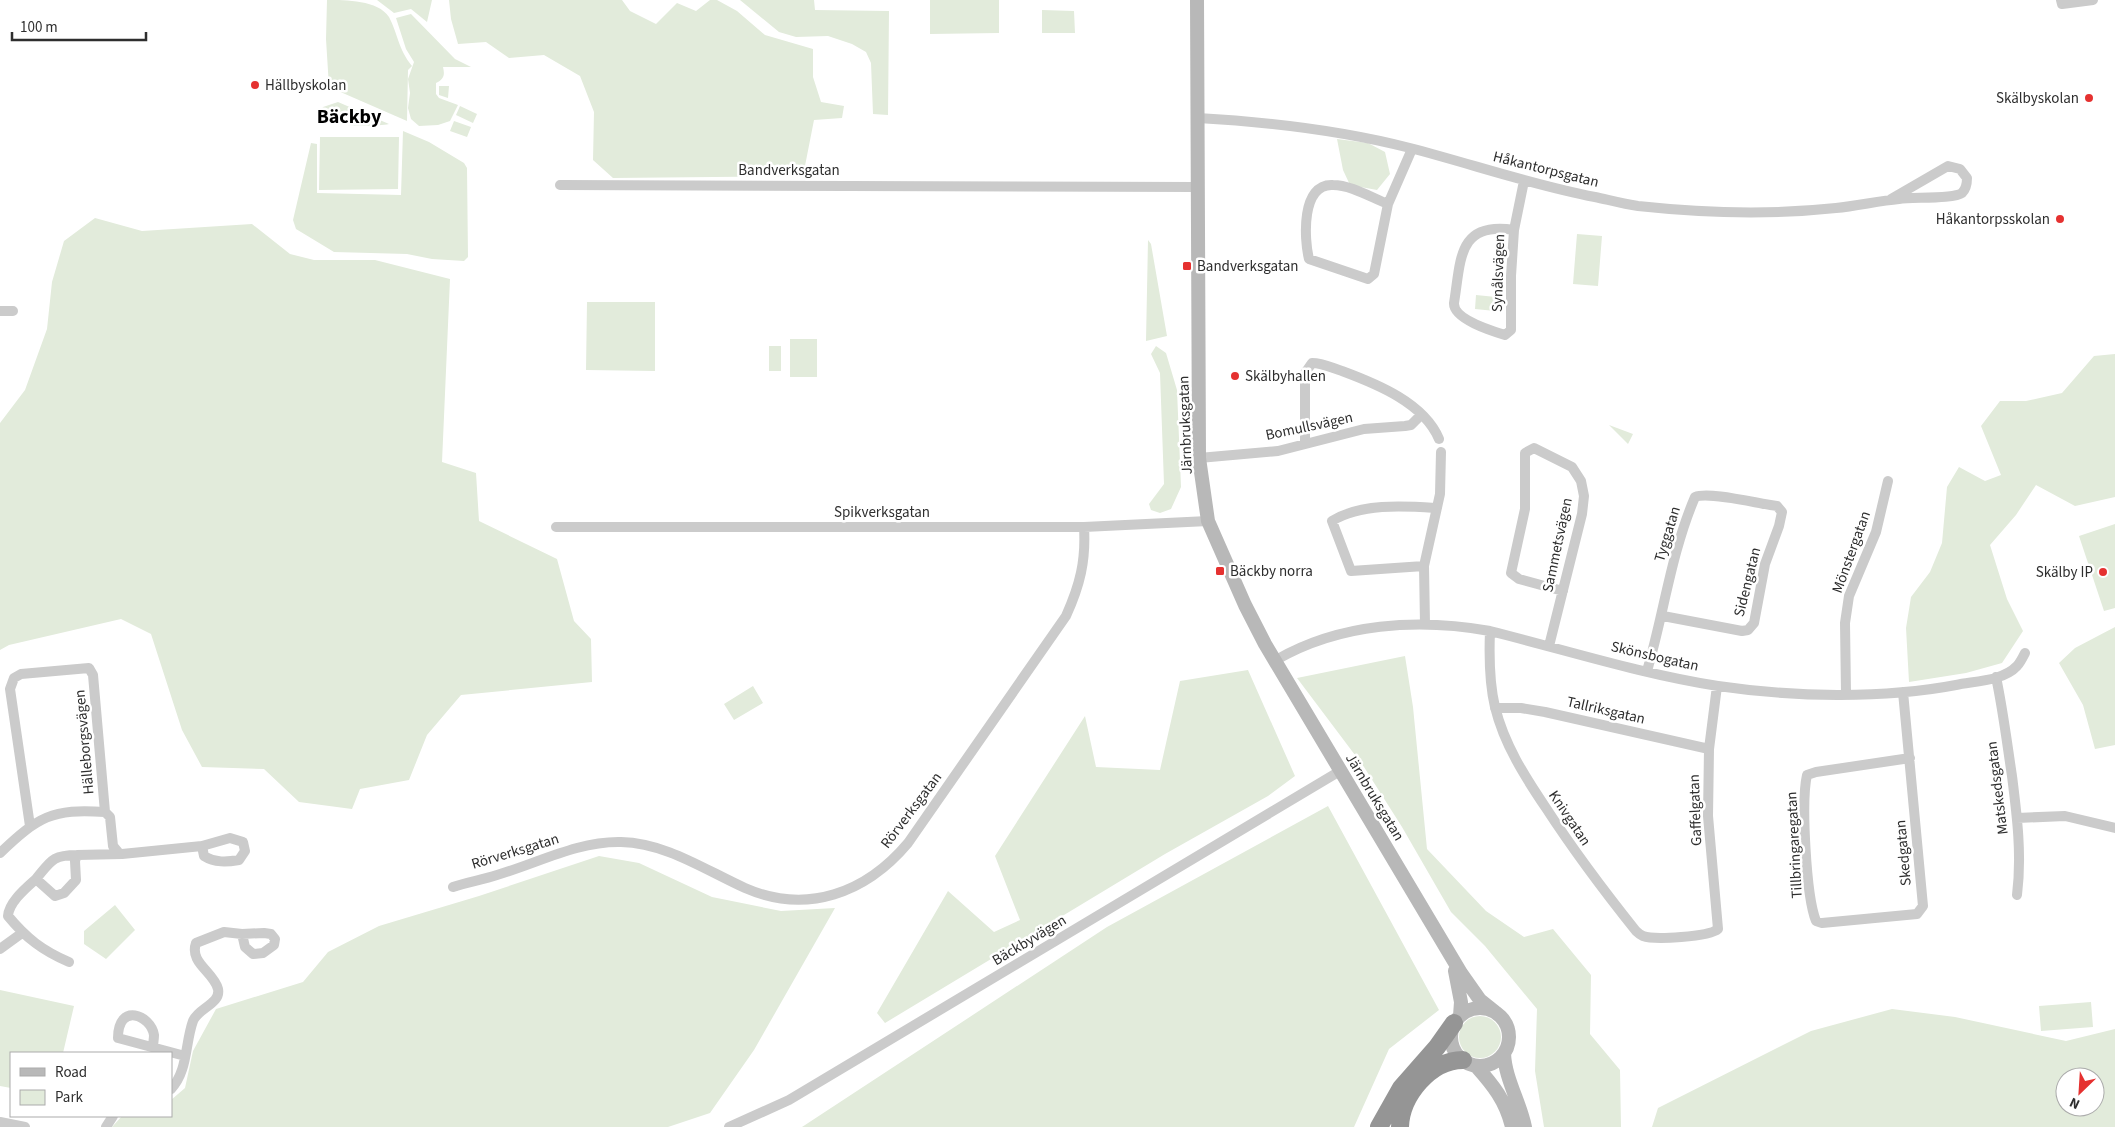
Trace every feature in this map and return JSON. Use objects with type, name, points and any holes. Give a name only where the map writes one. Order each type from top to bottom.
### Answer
[{"type":"highway","points":[[1379,1127],[1401,1088],[1437,1048],[1457,1020]]},
{"type":"highway","points":[[1400,1127],[1402,1111],[1407,1099],[1423,1079],[1454,1061],[1469,1063]]},
{"type":"street","name":"Järnbruksgatan","points":[[1197,0],[1199,458],[1208,521],[1245,605],[1340,772],[1478,997],[1495,1012]]},
{"type":"street","points":[[2061,0],[2062,4],[2093,0]]},
{"type":"street","name":"Håkantorpsgatan","points":[[1198,118],[1283,123],[1317,128],[1412,149],[1524,181],[1636,206],[1708,212],[1773,212],[1818,209],[1960,194],[1964,191],[1967,178],[1960,169],[1948,166],[1892,200]]},
{"type":"street","points":[[1388,204],[1341,186],[1331,184],[1323,187],[1313,194],[1308,210],[1305,238],[1309,259],[1368,278],[1374,274],[1388,204],[1412,149]]},
{"type":"street","name":"Synålsvägen","points":[[1514,230],[1497,227],[1488,228],[1469,240],[1463,251],[1454,307],[1458,315],[1491,331],[1505,335],[1511,330],[1510,276],[1514,230],[1524,181]]},
{"type":"street","name":"Bandverksgatan","points":[[560,185],[1197,187]]},
{"type":"street","points":[[0,311],[13,311]]},
{"type":"street","points":[[1305,444],[1305,373],[1312,363],[1326,366],[1372,383],[1398,397],[1432,425],[1439,439]]},
{"type":"street","name":"Bomullsvägen","points":[[1199,458],[1278,450],[1364,429],[1411,425],[1421,415]]},
{"type":"street","name":"Sammetsvägen","points":[[1549,646],[1564,591],[1582,514],[1584,496],[1581,481],[1572,466],[1534,448],[1526,454],[1525,509],[1511,573],[1519,579],[1564,591]]},
{"type":"street","points":[[1425,624],[1424,566],[1440,494],[1441,452]]},
{"type":"street","name":"Mönstergatan","points":[[1846,694],[1845,624],[1849,596],[1876,532],[1888,481]]},
{"type":"street","name":"Tyggatan","points":[[1647,671],[1662,616],[1674,560],[1687,514],[1695,497],[1699,495],[1725,497],[1777,506],[1782,514]]},
{"type":"street","points":[[1424,566],[1351,571],[1332,521],[1355,512],[1376,509],[1405,506],[1436,508]]},
{"type":"street","name":"Sidengatan","points":[[1662,616],[1742,631],[1748,630],[1754,622],[1765,564],[1782,514]]},
{"type":"street","name":"Spikverksgatan","points":[[556,527],[1084,527],[1208,521]]},
{"type":"street","name":"Rörverksgatan","points":[[453,887],[496,876],[579,847],[614,842],[640,844],[664,850],[754,892],[788,899],[804,900],[825,897],[855,887],[871,878],[886,867],[908,843],[1066,616],[1080,580],[1084,552],[1084,527]]},
{"type":"street","name":"Skönsbogatan","points":[[1276,660],[1304,644],[1349,632],[1404,624],[1425,624],[1490,631],[1647,671],[1716,686],[1764,692],[1846,694],[1903,692],[1939,688],[1996,677],[2017,666],[2025,653]]},
{"type":"street","name":"Knivgatan","points":[[1490,631],[1490,669],[1495,708],[1503,733],[1524,776],[1583,863],[1636,931],[1642,936],[1678,937],[1715,932]]},
{"type":"street","name":"Hälleborgsvägen","points":[[0,853],[30,826],[58,812],[78,810],[105,812],[104,777],[91,670],[85,667],[20,674],[14,678],[10,689],[30,826]]},
{"type":"street","name":"Matskedsgatan","points":[[1996,677],[2004,718],[2017,818],[2020,872],[2017,895]]},
{"type":"street","name":"Gaffelgatan","points":[[1715,932],[1718,929],[1718,921],[1708,816],[1709,749],[1716,686]]},
{"type":"street","name":"Skedgatan","points":[[1822,923],[1917,914],[1923,906],[1903,692]]},
{"type":"street","name":"Tallriksgatan","points":[[1495,708],[1521,708],[1545,712],[1709,749]]},
{"type":"street","name":"Tillbringaregatan","points":[[1822,923],[1816,921],[1813,913],[1810,890],[1805,812],[1808,775],[1816,772],[1910,758]]},
{"type":"street","name":"Bäckbyvägen","points":[[729,1127],[789,1100],[1340,772]]},
{"type":"street","points":[[105,812],[110,816],[113,846],[118,852]]},
{"type":"street","points":[[2017,818],[2065,816],[2115,828]]},
{"type":"street","points":[[69,962],[42,949],[22,933],[8,916],[11,905],[56,858],[63,855],[118,852],[122,854],[202,846]]},
{"type":"street","points":[[36,879],[51,894],[60,896],[76,880],[75,861],[77,855]]},
{"type":"street","points":[[172,1088],[180,1076],[193,1021],[196,1015],[215,1000],[218,990],[199,963],[194,952],[196,943],[224,932],[242,934]]},
{"type":"street","points":[[0,950],[22,933]]},
{"type":"street","name":"Järnbruksgatan","points":[[1441,938],[1460,988],[1462,1002],[1457,1020]]},
{"type":"street","points":[[1469,1063],[1490,1064],[1504,1053],[1508,1045],[1507,1026],[1495,1012],[1478,1008],[1468,1011],[1457,1020],[1451,1041],[1454,1049],[1469,1063],[1497,1089],[1504,1100],[1512,1127]]},
{"type":"street","points":[[153,1047],[171,1052]]},
{"type":"street","points":[[172,1052],[185,1056]]},
{"type":"street","points":[[1504,1053],[1505,1070],[1516,1096],[1525,1127]]},
{"type":"street","points":[[0,1122],[25,1127]]},
{"type":"green space","points":[[327,0],[370,4],[384,11],[389,17],[401,48],[412,66],[408,70],[407,121],[329,87],[326,39]]},
{"type":"green space","points":[[377,0],[432,0],[427,22],[411,9],[394,13]]},
{"type":"green space","points":[[449,0],[622,0],[630,11],[656,24],[677,3],[696,11],[710,0],[717,0],[737,11],[765,35],[813,49],[813,77],[821,102],[844,106],[842,118],[814,120],[803,176],[613,178],[593,160],[594,112],[580,76],[544,55],[509,58],[486,42],[458,44],[451,19]]},
{"type":"green space","points":[[740,0],[814,0],[815,10],[889,11],[888,115],[873,114],[871,63],[866,52],[852,44],[828,36],[796,37],[779,32]]},
{"type":"green space","points":[[930,0],[999,0],[999,33],[930,34]]},
{"type":"green space","points":[[1042,10],[1074,11],[1075,33],[1042,33]]},
{"type":"green space","points":[[411,14],[455,59],[471,67],[443,67],[443,76],[436,83],[436,94],[439,98],[458,105],[450,121],[438,125],[419,126],[411,119],[408,108],[410,93],[408,79],[414,62],[406,49],[396,18]]},
{"type":"green space","points":[[439,86],[449,86],[448,98],[439,95]]},
{"type":"green space","points":[[338,102],[389,124],[363,126],[341,124],[324,119],[319,114],[323,107]]},
{"type":"green space","points":[[460,106],[477,114],[473,123],[456,115]]},
{"type":"green space","points":[[454,121],[471,127],[467,137],[450,131]]},
{"type":"green space","points":[[403,131],[429,142],[464,163],[467,168],[468,257],[464,261],[432,259],[407,254],[334,252],[296,229],[293,220],[311,143],[317,144],[317,193],[401,195]]},
{"type":"green space","points":[[320,137],[399,137],[398,189],[319,190]]},
{"type":"green space","points":[[1337,139],[1368,143],[1385,152],[1390,174],[1377,190],[1350,185],[1343,170]]},
{"type":"green space","points":[[95,218],[142,231],[252,224],[290,254],[314,260],[375,260],[450,279],[442,462],[476,473],[479,521],[557,559],[574,621],[591,639],[592,682],[461,695],[427,735],[409,780],[360,789],[352,809],[299,802],[264,769],[202,767],[182,730],[151,634],[121,619],[9,645],[0,650],[0,423],[25,390],[47,329],[52,282],[64,241]]},
{"type":"green space","points":[[1577,234],[1602,236],[1598,286],[1573,284]]},
{"type":"green space","points":[[1148,240],[1151,244],[1167,336],[1146,341]]},
{"type":"green space","points":[[1476,295],[1496,297],[1495,311],[1475,309]]},
{"type":"green space","points":[[587,302],[655,302],[655,371],[586,370]]},
{"type":"green space","points":[[790,339],[817,339],[817,377],[790,377]]},
{"type":"green space","points":[[769,346],[781,346],[781,371],[769,371]]},
{"type":"green space","points":[[1156,346],[1166,353],[1177,390],[1181,487],[1171,509],[1160,513],[1151,510],[1149,504],[1164,484],[1160,373],[1151,354]]},
{"type":"green space","points":[[2115,354],[2115,497],[2075,506],[2036,485],[2016,515],[1990,545],[2007,599],[2023,631],[2002,663],[1966,673],[1909,682],[1906,628],[1911,597],[1930,572],[1942,543],[1947,487],[1959,467],[1985,481],[2001,475],[1981,426],[2000,401],[2026,401],[2062,393],[2094,356]]},
{"type":"green space","points":[[1609,425],[1633,434],[1628,444]]},
{"type":"green space","name":"Skälby IP","points":[[2115,524],[2115,608],[2104,611],[2079,536]]},
{"type":"green space","points":[[2115,627],[2115,745],[2095,749],[2083,705],[2059,663],[2075,648]]},
{"type":"green space","points":[[1405,656],[1413,707],[1427,849],[1486,911],[1524,937],[1553,929],[1591,975],[1590,1034],[1620,1070],[1621,1127],[1544,1127],[1535,1071],[1537,1009],[1485,946],[1451,912],[1402,827],[1364,767],[1297,678]]},
{"type":"green space","points":[[1248,670],[1295,776],[1268,796],[1165,854],[885,1023],[877,1013],[948,891],[994,932],[1020,920],[995,856],[1085,716],[1096,767],[1160,770],[1180,681]]},
{"type":"green space","points":[[753,686],[763,703],[734,720],[724,704]]},
{"type":"green space","points":[[1328,806],[1439,1010],[1389,1049],[1354,1127],[802,1127],[1107,927]]},
{"type":"green space","points":[[599,856],[639,863],[712,897],[781,911],[835,908],[754,1050],[710,1113],[668,1127],[112,1127],[121,1117],[172,1117],[172,1099],[185,1088],[193,1051],[216,1009],[303,982],[328,952],[379,926],[479,896]]},
{"type":"green space","points":[[115,905],[135,930],[106,959],[84,944],[84,931]]},
{"type":"green space","points":[[0,990],[74,1006],[63,1052],[10,1052],[10,1088],[0,1086]]},
{"type":"green space","points":[[2091,1002],[2093,1027],[2041,1031],[2039,1006]]},
{"type":"green space","points":[[1892,1009],[1955,1017],[2066,1041],[2115,1029],[2115,1127],[1652,1127],[1658,1108],[1811,1031]]},
{"type":"green space","points":[[1480,1016],[1495,1022],[1501,1037],[1495,1052],[1480,1058],[1465,1052],[1459,1037],[1465,1022]]},
{"type":"place","name":"Hällbyskolan","points":[[255,85]]},
{"type":"place","name":"Skälbyskolan","points":[[2089,98]]},
{"type":"place","name":"Håkantorpsskolan","points":[[2060,219]]},
{"type":"place","name":"Bandverksgatan","points":[[1187,266]]},
{"type":"place","name":"Skälbyhallen","points":[[1235,376]]},
{"type":"place","name":"Bäckby norra","points":[[1220,571]]},
{"type":"place","name":"Skälby IP","points":[[2103,572]]},
{"type":"district","name":"Bäckby","points":[[349,116]]}]
